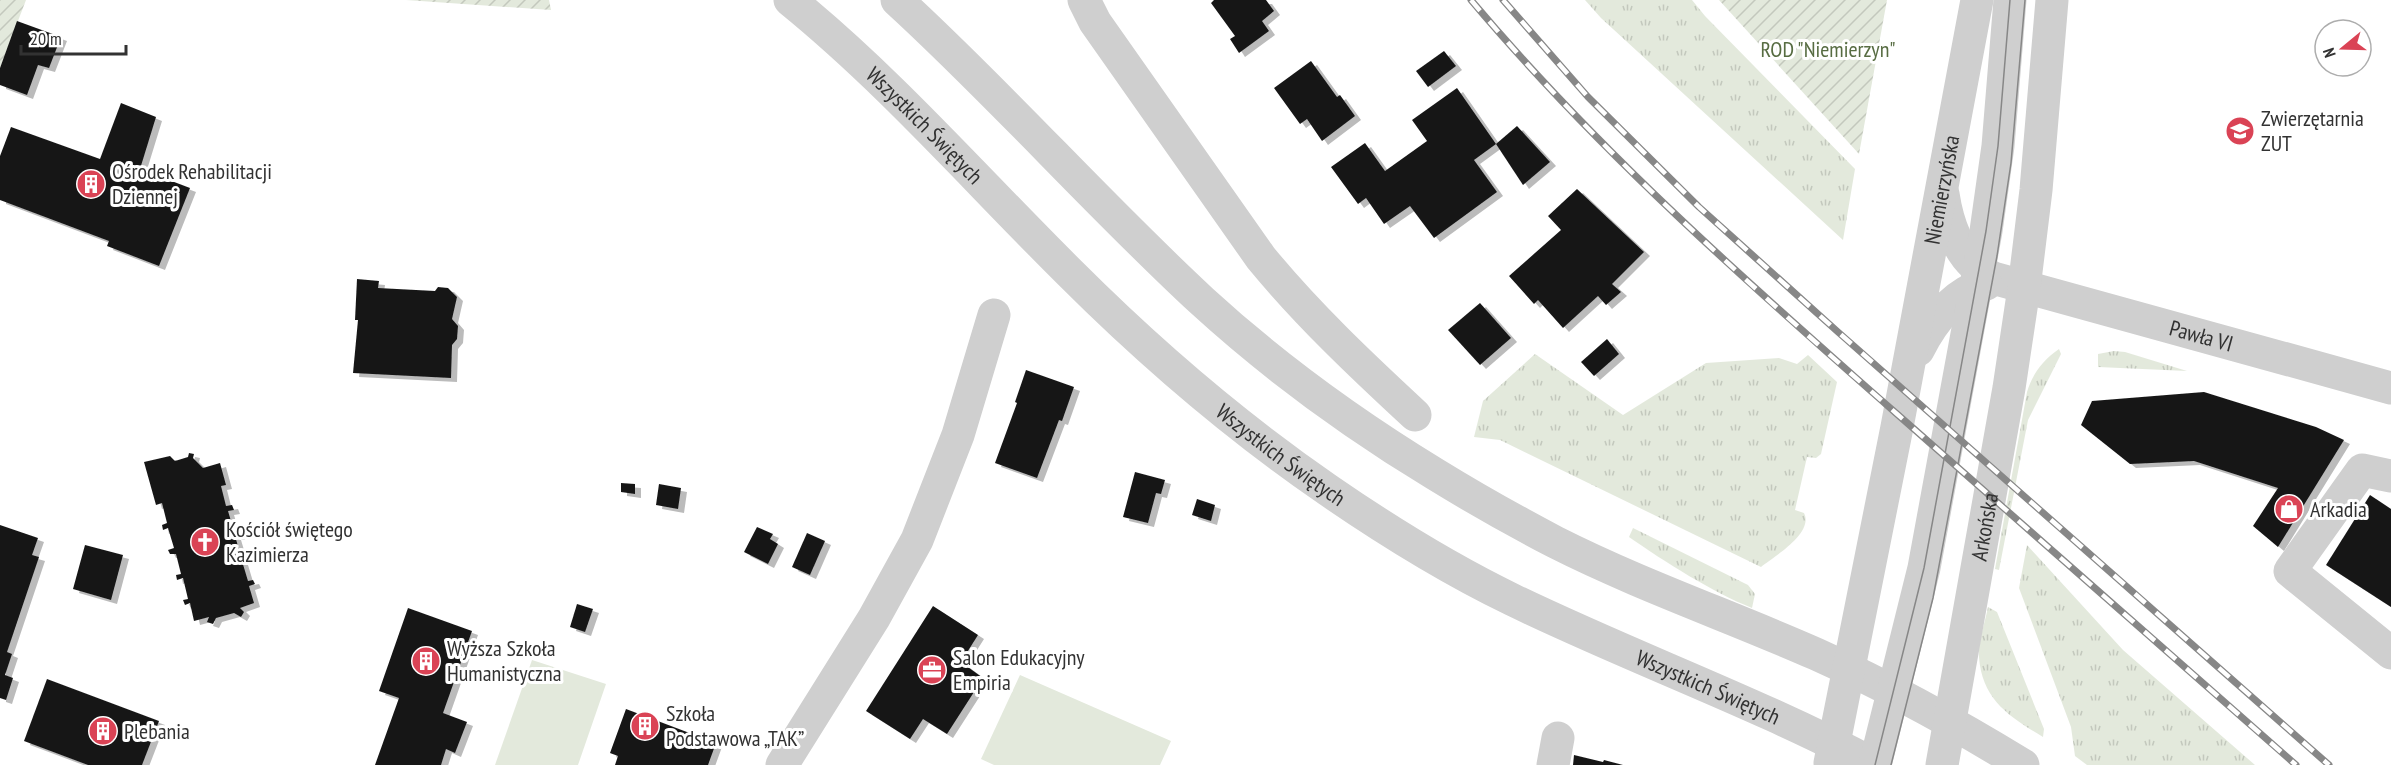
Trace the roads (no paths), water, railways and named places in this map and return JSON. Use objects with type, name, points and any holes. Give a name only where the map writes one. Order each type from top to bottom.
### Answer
[{"type":"street","name":"Wszystkich Świętych","points":[[790,0],[886,87],[1071,274],[1144,343],[1219,408],[1329,491],[1400,536],[1512,599],[1832,754],[1875,765]]},
{"type":"street","points":[[897,0],[938,37],[1138,241],[1204,303],[1272,359],[1377,437],[1434,474],[1557,543],[1848,669],[1901,695],[2023,765]]},
{"type":"street","name":"Niemierzyńska","points":[[1906,380],[1977,0]]},
{"type":"street","points":[[1996,282],[1995,170],[2010,0]]},
{"type":"street","points":[[1875,765],[1933,598],[1996,282],[2009,181],[2025,0]]},
{"type":"street","points":[[1996,282],[2036,189],[2052,0]]},
{"type":"street","points":[[1084,7],[1282,284],[1332,336],[1415,415]]},
{"type":"street","points":[[1942,183],[1945,210],[1952,232],[1961,249],[1996,282]]},
{"type":"street","points":[[1832,754],[1906,380],[1927,330],[1941,314],[1969,290],[1996,282]]},
{"type":"street","name":"Pawła VI","points":[[1996,282],[2391,388]]},
{"type":"street","name":"Arkońska","points":[[1942,765],[2009,388],[1996,282]]},
{"type":"street","points":[[782,765],[874,618],[917,540],[958,435],[994,315]]},
{"type":"street","points":[[2391,476],[2362,470],[2290,571],[2391,653]]},
{"type":"street","points":[[1891,765],[1901,695]]},
{"type":"tram line","points":[[1875,765],[1924,568],[1986,231],[1998,146],[2010,0]]},
{"type":"tram line","points":[[1891,765],[1933,598],[1997,256],[2011,163],[2025,0]]},
{"type":"railway","points":[[1471,0],[1571,110],[1730,266],[2296,765]]},
{"type":"railway","points":[[1503,0],[1588,97],[1699,207],[2329,765]]},
{"type":"place","name":"Zwierzętarnia ZUT","points":[[2240,131]]},
{"type":"place","name":"Ośrodek Rehabilitacji Dziennej","points":[[91,184]]},
{"type":"place","name":"Arkadia","points":[[2289,509]]},
{"type":"place","name":"Kościół świętego Kazimierza","points":[[205,542]]},
{"type":"place","name":"Wyższa Szkoła Humanistyczna","points":[[426,661]]},
{"type":"place","name":"Salon Edukacyjny Empiria","points":[[932,670]]},
{"type":"place","name":"Szkoła Podstawowa „TAK”","points":[[645,726]]},
{"type":"place","name":"Plebania","points":[[103,731]]},
{"type":"park label","name":"ROD \"Niemierzyn\"","points":[[1828,49]]}]
